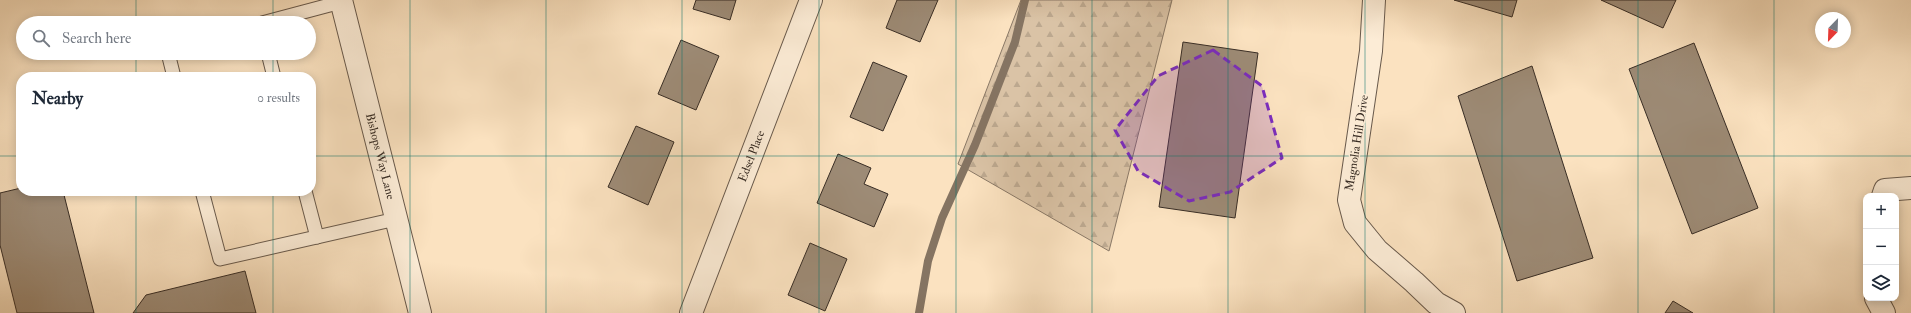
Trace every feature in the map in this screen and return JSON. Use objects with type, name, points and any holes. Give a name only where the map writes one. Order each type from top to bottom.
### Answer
[{"type":"street","name":"Edsel Place","points":[[691,313],[811,0]]},
{"type":"street","name":"Magnolia Hill Drive","points":[[1374,0],[1371,51],[1349,200],[1355,223],[1377,250],[1436,303],[1454,313]]},
{"type":"street","name":"Bishops Way Lane","points":[[341,1],[420,313]]},
{"type":"street","points":[[1884,193],[1885,190],[1911,188]]},
{"type":"street","points":[[1878,301],[1884,313]]},
{"type":"lane","points":[[287,16],[341,1]]},
{"type":"lane","points":[[170,60],[173,72]]},
{"type":"lane","points":[[270,60],[273,72]]},
{"type":"lane","points":[[203,196],[220,259],[396,219]]},
{"type":"lane","points":[[306,196],[317,237]]},
{"type":"highlighted area","points":[[1213,50],[1262,86],[1282,158],[1230,192],[1189,201],[1138,171],[1115,130],[1158,76]]},
{"type":"green space","points":[[1021,0],[1172,0],[1109,251],[958,164]]},
{"type":"building","points":[[696,0],[736,0],[730,20],[693,9]]},
{"type":"building","points":[[897,0],[938,0],[920,42],[886,28]]},
{"type":"building","points":[[1454,0],[1517,0],[1512,17]]},
{"type":"building","points":[[1601,0],[1676,0],[1663,28]]},
{"type":"building","points":[[681,40],[719,56],[696,110],[658,94]]},
{"type":"building","points":[[1183,42],[1258,53],[1235,218],[1159,207]]},
{"type":"building","points":[[1694,43],[1758,208],[1692,234],[1629,69]]},
{"type":"building","points":[[873,62],[907,76],[883,131],[850,117]]},
{"type":"building","points":[[1532,66],[1593,258],[1517,281],[1458,96]]},
{"type":"building","points":[[636,126],[674,142],[648,205],[608,187]]},
{"type":"building","points":[[838,154],[871,168],[864,184],[888,194],[874,227],[817,203]]},
{"type":"building","points":[[16,189],[16,196],[64,196],[94,313],[17,313],[0,245],[0,193]]},
{"type":"building","points":[[810,243],[847,259],[825,311],[788,295]]},
{"type":"building","points":[[245,271],[256,313],[133,313],[146,295]]},
{"type":"building","points":[[1673,301],[1693,313],[1665,313]]},
{"type":"waterway","points":[[919,313],[928,261],[942,218],[975,145],[1015,42],[1025,0]]}]
